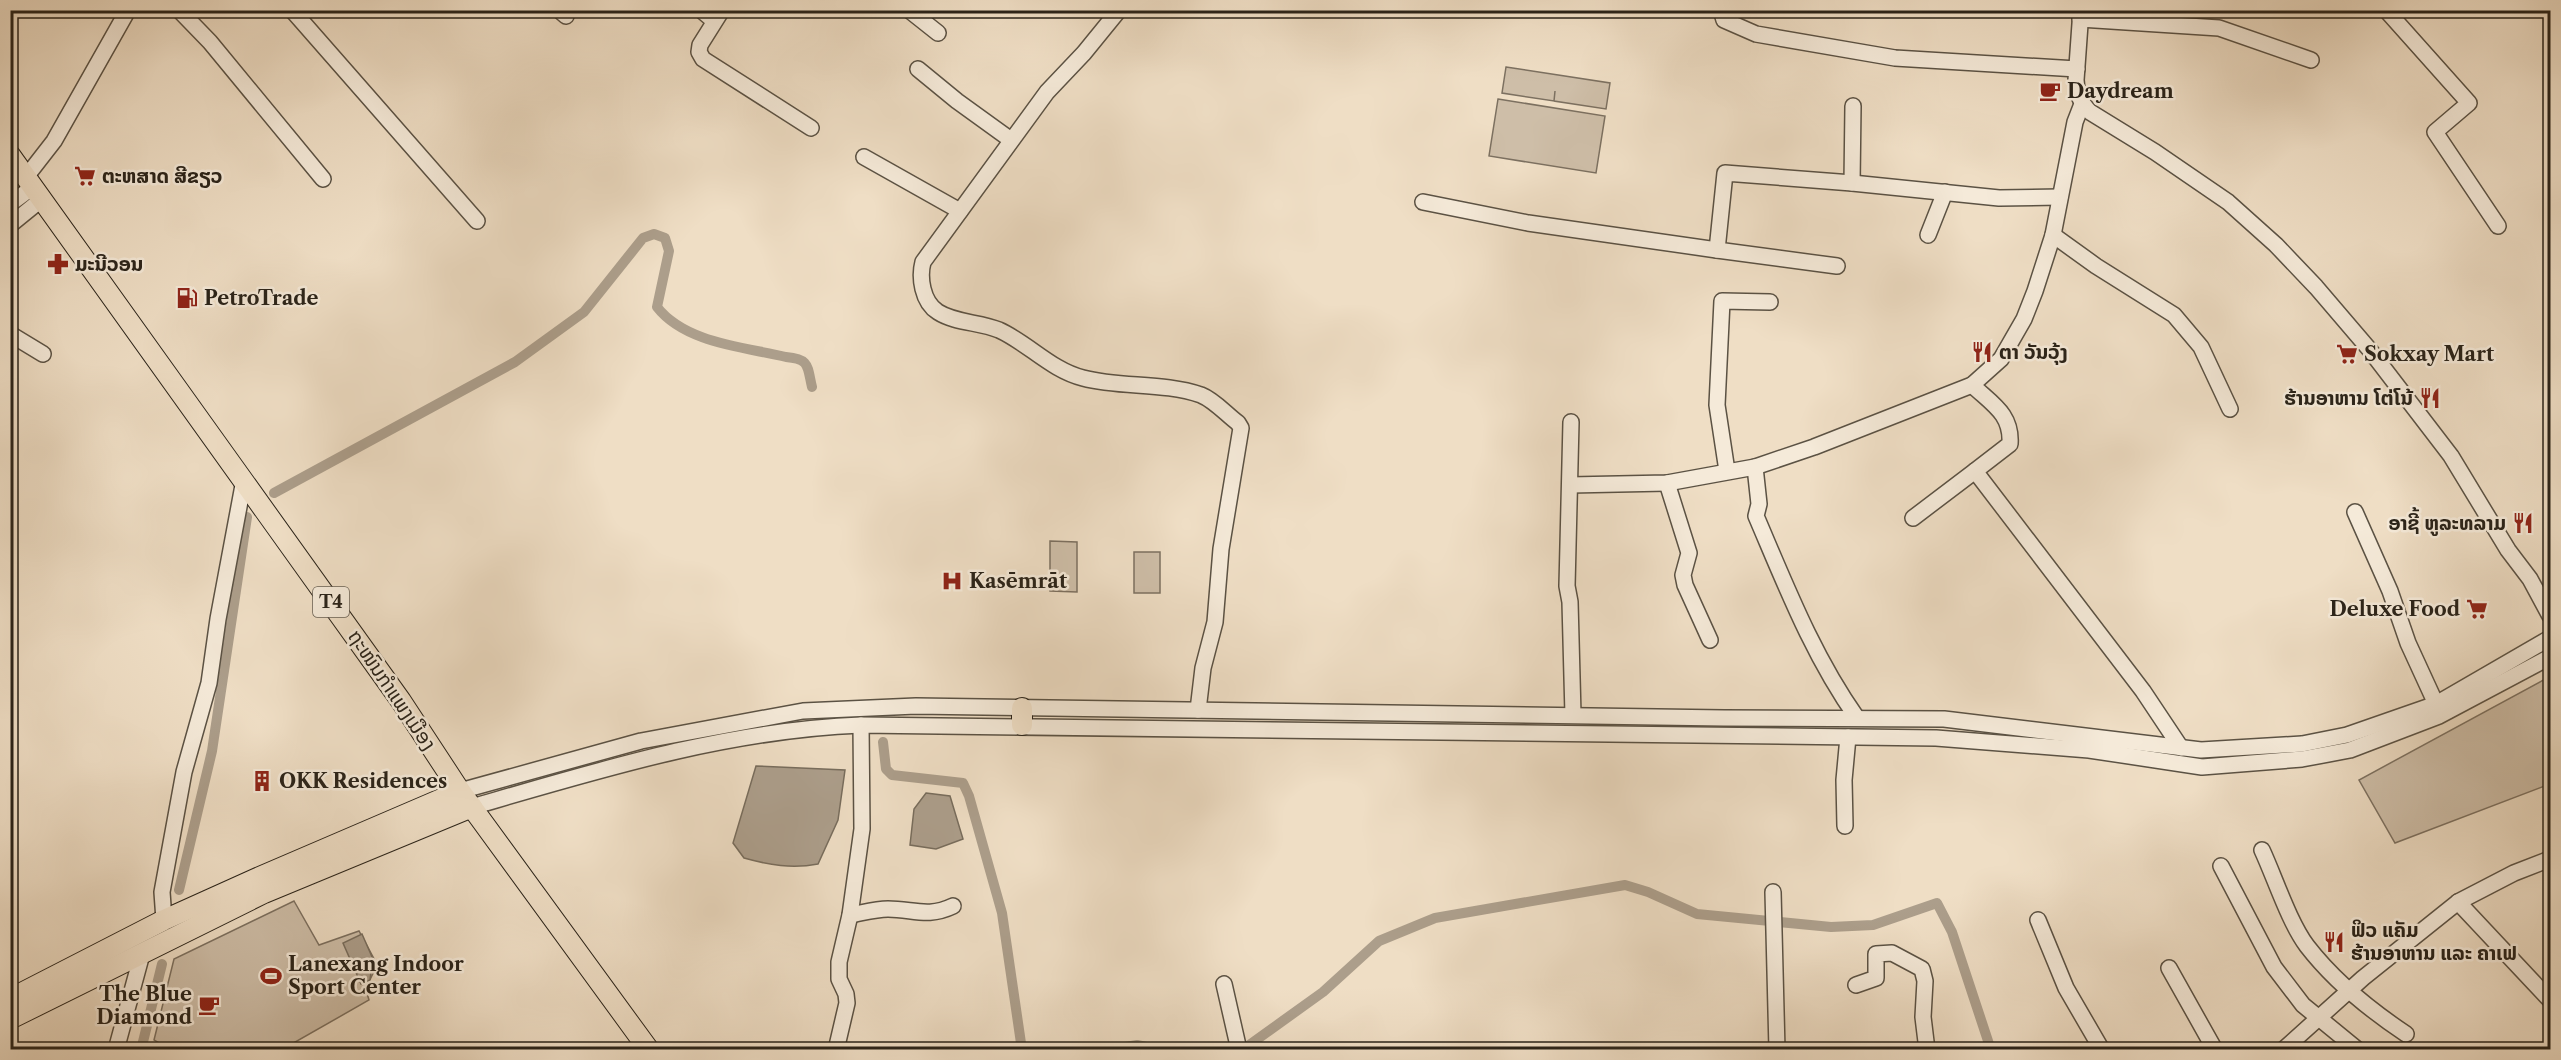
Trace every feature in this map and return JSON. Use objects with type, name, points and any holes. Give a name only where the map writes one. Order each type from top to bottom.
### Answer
[{"type":"main road","name":"ຖະໜົນກຳແພງເມືອງ","points":[[10,155],[401,701],[460,791],[649,1050]]},
{"type":"main road","points":[[10,999],[164,920],[460,791]]},
{"type":"main road","points":[[10,1019],[264,893],[472,807]]},
{"type":"street","points":[[10,225],[34,188],[54,141],[128,10]]},
{"type":"street","points":[[179,10],[210,42],[323,179]]},
{"type":"street","points":[[292,10],[477,221]]},
{"type":"street","points":[[701,10],[718,16],[700,45],[699,52],[703,59],[811,128]]},
{"type":"street","points":[[909,10],[938,33]]},
{"type":"street","points":[[1119,10],[1084,53],[1047,92],[1011,140],[923,262],[921,283],[928,300],[936,311],[1001,331],[1056,367],[1080,377],[1106,383],[1134,383],[1202,396],[1238,423],[1241,428],[1221,549],[1215,622],[1203,668],[1198,710]]},
{"type":"street","points":[[1721,10],[1724,20],[1756,34],[1895,58],[2077,69]]},
{"type":"street","points":[[2386,10],[2469,103],[2435,132],[2498,226]]},
{"type":"street","points":[[2311,60],[2219,28],[2080,15],[2076,90],[2082,104],[2228,202],[2276,245],[2316,287],[2369,349],[2451,456],[2508,550],[2530,579],[2550,616]]},
{"type":"street","points":[[918,69],[1011,140]]},
{"type":"street","points":[[1570,484],[1667,483],[1755,467],[1814,447],[1972,385],[2001,358],[2024,319],[2053,235],[2075,122],[2082,104]]},
{"type":"street","points":[[1852,106],[1852,183]]},
{"type":"street","points":[[864,157],[960,211]]},
{"type":"street","points":[[1717,250],[1725,173],[1999,198],[2060,197]]},
{"type":"street","points":[[10,204],[34,188]]},
{"type":"street","points":[[1928,235],[1945,192]]},
{"type":"street","points":[[1423,202],[1527,223],[1837,266]]},
{"type":"street","points":[[2053,235],[2096,266],[2174,315],[2201,347],[2230,409]]},
{"type":"street","points":[[1728,471],[1717,405],[1722,301],[1770,302]]},
{"type":"street","points":[[10,334],[43,354]]},
{"type":"street","points":[[1913,518],[2010,444],[2011,430],[2006,416],[1972,385]]},
{"type":"street","points":[[1571,422],[1567,586],[1570,602],[1573,715]]},
{"type":"street","points":[[1755,467],[1759,504],[1756,516],[1796,610],[1828,674],[1857,718]]},
{"type":"street","points":[[1975,471],[2143,691],[2181,748]]},
{"type":"street","points":[[164,920],[162,892],[176,815],[184,772],[209,683],[218,619],[244,480]]},
{"type":"street","points":[[1667,483],[1689,553],[1683,575],[1685,585],[1710,640]]},
{"type":"street","points":[[2355,512],[2390,591],[2408,643],[2436,704]]},
{"type":"street","points":[[472,807],[646,757],[808,727],[1198,710],[1944,719],[2201,750],[2302,744],[2348,735],[2436,704],[2550,638]]},
{"type":"street","points":[[460,791],[641,741],[802,711],[916,706],[1022,717],[1936,738],[2078,749],[2202,767],[2302,759],[2350,750],[2439,716],[2550,657]]},
{"type":"street","points":[[836,1050],[846,1011],[846,994],[838,971],[850,915],[862,829],[861,725]]},
{"type":"street","points":[[1845,826],[1844,780],[1848,737]]},
{"type":"street","points":[[2262,850],[2294,923],[2307,946],[2350,992],[2380,1017],[2406,1034]]},
{"type":"street","points":[[2283,1050],[2363,978],[2458,902],[2514,873],[2550,859]]},
{"type":"street","points":[[2221,866],[2274,967],[2303,1005],[2358,1050]]},
{"type":"street","points":[[1773,892],[1777,1050]]},
{"type":"street","points":[[2458,902],[2550,1000]]},
{"type":"street","points":[[850,915],[887,909],[919,914],[944,911],[953,906]]},
{"type":"street","points":[[2038,920],[2066,988],[2102,1050]]},
{"type":"street","points":[[1856,985],[1876,978],[1876,954],[1892,953],[1922,969],[1925,981],[1923,1017],[1927,1050]]},
{"type":"street","points":[[116,1050],[142,954]]},
{"type":"street","points":[[2169,968],[2215,1050]]},
{"type":"street","points":[[1224,984],[1239,1050]]},
{"type":"shaded area","points":[[1506,67],[1610,83],[1606,109],[1502,93]]},
{"type":"shaded area","points":[[1498,99],[1605,116],[1596,173],[1489,156]]},
{"type":"shaded area","points":[[1050,541],[1077,542],[1077,592],[1050,591]]},
{"type":"shaded area","points":[[1134,552],[1160,552],[1160,593],[1134,593]]},
{"type":"shaded area","points":[[2549,677],[2550,784],[2395,843],[2359,780]]},
{"type":"shaded area","points":[[756,766],[845,770],[838,820],[818,864],[790,866],[744,858],[733,843]]},
{"type":"shaded area","points":[[926,793],[950,796],[963,839],[936,849],[910,845],[914,809]]},
{"type":"shaded area","name":"Lanexang Indoor Sport Center","points":[[294,901],[319,945],[359,931],[378,966],[365,987],[369,1000],[283,1049],[169,1049],[154,1040],[174,959]]},
{"type":"shaded area","points":[[362,934],[376,966],[371,972],[370,980],[361,984],[343,943]]},
{"type":"waterway","points":[[274,493],[515,362],[584,312],[643,238],[654,234],[665,238],[669,251],[657,307],[669,319],[683,329],[716,342],[799,360],[808,369],[812,387]]},
{"type":"waterway","points":[[179,890],[212,751],[247,517]]},
{"type":"waterway","points":[[883,742],[886,769],[892,775],[963,783],[969,796],[1002,913],[1022,1050]]},
{"type":"waterway","points":[[1245,1048],[1323,992],[1379,941],[1435,918],[1625,885],[1648,892],[1697,914],[1831,927],[1873,925],[1937,903],[1952,932],[1991,1050]]},
{"type":"waterway","points":[[141,1050],[162,964]]},
{"type":"waterway","points":[[1109,1050],[1137,1045],[1160,1050]]},
{"type":"place","name":"Daydream","points":[[2050,91]]},
{"type":"place","name":"ຕະຫສາດ ສີຂຽວ","points":[[85,176]]},
{"type":"place","name":"ມະນີວອນ","points":[[58,264]]},
{"type":"place","name":"PetroTrade","points":[[187,298]]},
{"type":"place","name":"ຕາ ວັນວຸ້ງ","points":[[1982,352]]},
{"type":"place","name":"Sokxay Mart","points":[[2347,354]]},
{"type":"place","name":"ຮ້ານອາຫານ ໂຕ່ໂນ້","points":[[2430,398]]},
{"type":"place","name":"ອາຊີ້ ຫູລະທລາມ","points":[[2523,523]]},
{"type":"place","name":"Kasēmrāt","points":[[952,581]]},
{"type":"place","name":"Deluxe Food","points":[[2477,609]]},
{"type":"place","name":"OKK Residences","points":[[262,781]]},
{"type":"place","name":"ຟິວ ແຄັມ ຮ້ານອາຫານ ແລະ ຄາເຟ","points":[[2334,942]]},
{"type":"place","name":"Lanexang Indoor Sport Center","points":[[271,976]]},
{"type":"place","name":"The Blue Diamond","points":[[209,1005]]}]
